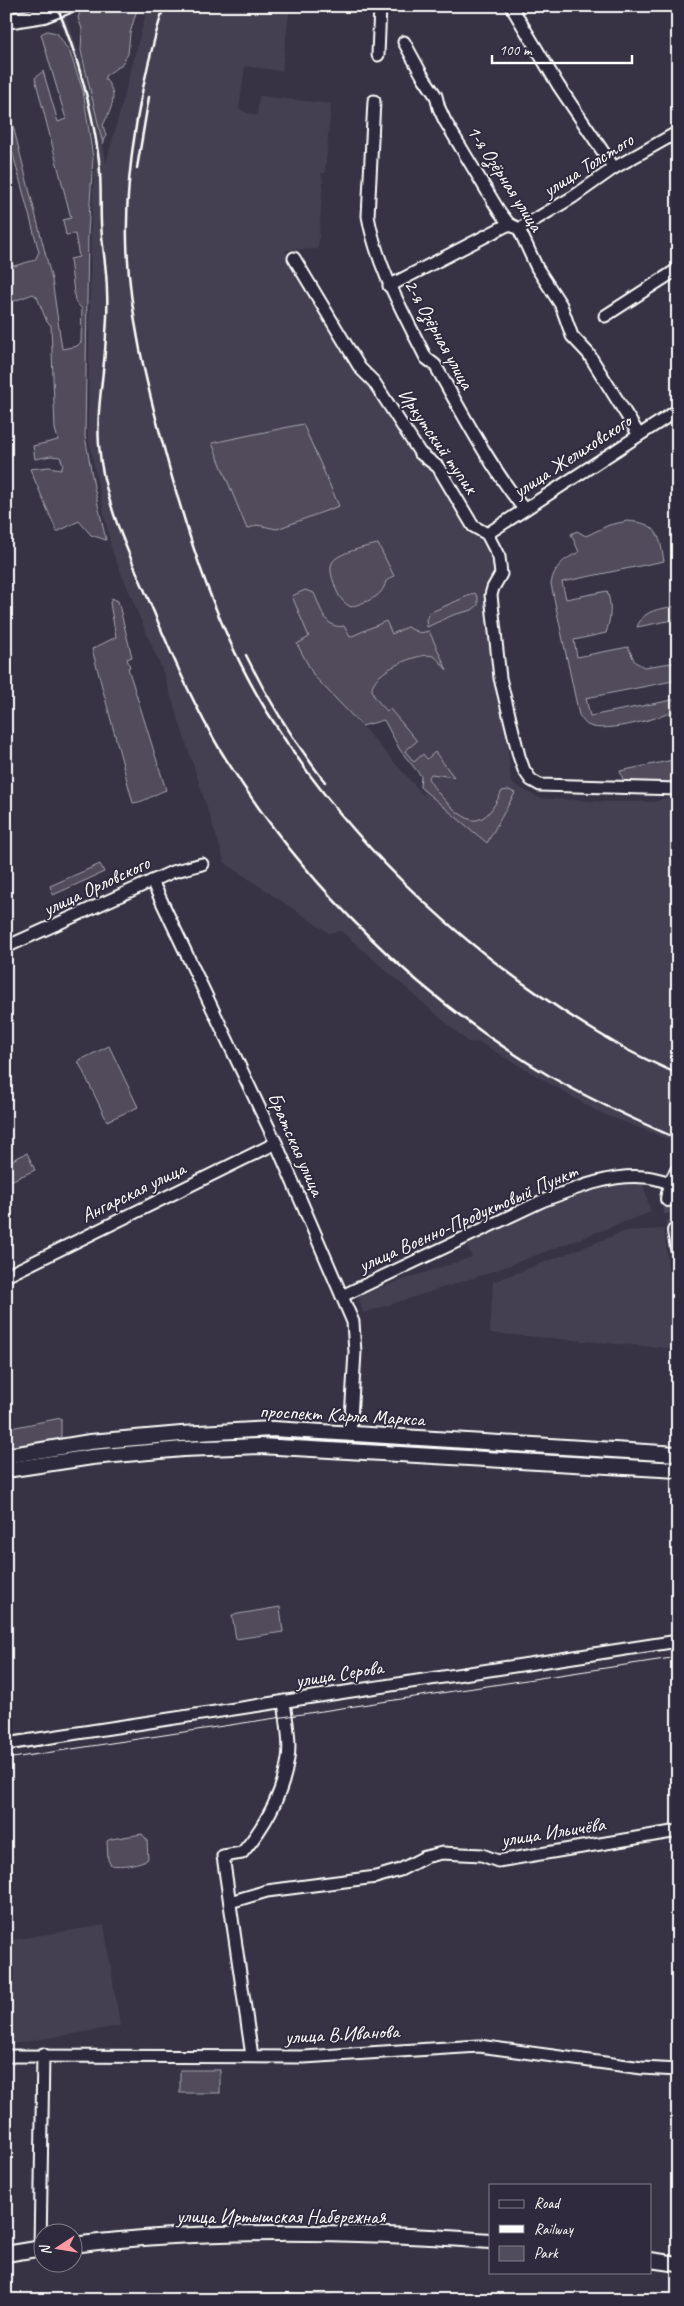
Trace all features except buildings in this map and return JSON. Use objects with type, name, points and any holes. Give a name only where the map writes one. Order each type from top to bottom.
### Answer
[{"type":"main road","points":[[6,21],[44,15],[67,6]]},
{"type":"main road","points":[[668,1198],[674,1177]]},
{"type":"main road","points":[[675,1231],[678,1248]]},
{"type":"main road","name":"проспект Карла Маркса","points":[[6,1456],[90,1442],[182,1434],[273,1430],[678,1454]]},
{"type":"main road","name":"проспект Карла Маркса","points":[[6,1470],[83,1458],[174,1450],[284,1446],[678,1470]]},
{"type":"main road","name":"улица Иртышская Набережная","points":[[82,2244],[162,2236],[234,2234],[349,2234],[489,2241]]},
{"type":"main road","points":[[6,2254],[32,2250]]},
{"type":"main road","points":[[652,2260],[678,2264]]},
{"type":"street","points":[[378,55],[380,6]]},
{"type":"street","points":[[511,6],[558,85],[614,168]]},
{"type":"street","name":"1-я Озёрная улица","points":[[404,42],[436,96],[438,108],[445,121],[514,227],[561,305],[572,336],[588,354],[639,435]]},
{"type":"street","name":"2-я Озёрная улица","points":[[374,101],[368,216],[371,232],[389,286],[426,358],[435,365],[474,434],[507,487],[524,508]]},
{"type":"street","name":"улица Толстого","points":[[389,286],[573,197],[614,168],[678,132]]},
{"type":"street","name":"Иркутский тупик","points":[[294,258],[360,368],[374,382],[420,453],[438,467],[472,526],[487,534],[499,557],[502,574],[491,595],[500,678],[524,770],[531,780],[540,785],[678,790]]},
{"type":"street","points":[[605,316],[678,269]]},
{"type":"street","name":"улица Желиховского","points":[[487,534],[524,508],[678,410]]},
{"type":"street","name":"улица Орловского","points":[[6,947],[172,872],[202,864]]},
{"type":"street","name":"Братская улица","points":[[152,881],[276,1143],[353,1322],[355,1333],[350,1435]]},
{"type":"street","name":"Ангарская улица","points":[[6,1276],[276,1143]]},
{"type":"street","name":"улица Военно-Продуктовый Пункт","points":[[342,1296],[542,1201],[571,1190],[597,1182],[630,1177],[674,1177]]},
{"type":"street","name":"улица Серова","points":[[6,1744],[678,1641]]},
{"type":"street","points":[[252,2056],[223,1856],[242,1853],[260,1831],[276,1798],[288,1760],[289,1743],[284,1701]]},
{"type":"street","name":"улица Ильичёва","points":[[230,1902],[267,1891],[376,1877],[400,1870],[425,1857],[442,1853],[482,1855],[498,1861],[678,1831]]},
{"type":"street","name":"улица В.Иванова","points":[[6,2056],[42,2054],[304,2057],[479,2046],[642,2068],[678,2070]]},
{"type":"street","points":[[41,2224],[42,2054]]},
{"type":"shaded area","points":[[148,6],[290,6],[282,71],[245,66],[239,109],[242,110],[240,121],[242,111],[257,116],[259,96],[331,104],[325,173],[321,173],[323,181],[318,249],[285,250],[303,286],[308,286],[417,455],[431,473],[442,478],[491,558],[497,575],[490,578],[486,595],[494,679],[505,718],[511,783],[539,798],[608,802],[655,802],[665,798],[678,800],[678,1143],[598,1112],[479,1042],[468,1042],[341,931],[329,933],[225,863],[163,672],[112,551],[88,436],[91,228],[95,160],[83,87],[58,19],[66,16],[97,104],[106,164]],"holes":[[[384,720],[400,750],[421,776],[420,787],[426,798],[362,726]]]},
{"type":"shaded area","points":[[642,1181],[651,1212],[486,1274],[363,1313],[358,1295],[472,1257],[466,1242],[548,1202],[581,1191]]},
{"type":"shaded area","points":[[664,1229],[678,1349],[490,1333],[493,1282],[626,1231]]},
{"type":"shaded area","points":[[104,1925],[120,2026],[6,2045],[6,1941]]},
{"type":"green space","points":[[87,6],[138,6],[130,33],[128,54],[121,65],[105,76],[112,90],[113,101],[103,125],[106,136],[103,144],[81,51],[82,29],[78,18],[80,12]]},
{"type":"green space","points":[[47,31],[57,33],[70,53],[83,91],[93,158],[88,233],[85,436],[106,540],[91,535],[79,521],[57,532],[30,469],[49,467],[61,469],[63,464],[60,457],[51,456],[35,459],[33,446],[58,440],[55,429],[51,325],[47,322],[37,297],[33,294],[6,304],[6,261],[14,266],[35,260],[39,252],[6,128],[6,98],[52,280],[62,349],[77,346],[81,342],[82,309],[75,301],[70,259],[79,257],[75,234],[66,235],[63,220],[71,218],[35,78],[43,71],[58,122],[66,119],[41,34]]},
{"type":"green space","points":[[303,424],[339,506],[277,529],[257,525],[247,529],[212,443]]},
{"type":"green space","points":[[627,521],[645,524],[655,531],[664,561],[562,582],[566,599],[607,591],[610,601],[610,617],[606,633],[574,640],[577,657],[628,647],[635,662],[644,667],[678,662],[678,680],[586,698],[590,716],[678,699],[678,709],[671,713],[634,724],[597,728],[584,722],[579,715],[551,584],[552,578],[560,564],[579,552],[571,534],[577,531],[586,536],[609,525]]},
{"type":"green space","points":[[378,544],[394,576],[386,581],[377,596],[351,607],[343,601],[338,593],[332,575],[332,563],[339,556],[346,553]]},
{"type":"green space","points":[[305,590],[314,593],[324,617],[332,625],[344,626],[350,637],[386,621],[392,634],[407,627],[420,633],[429,631],[447,670],[433,656],[417,657],[387,670],[379,676],[374,683],[372,692],[380,704],[387,711],[390,709],[417,741],[405,751],[414,762],[423,754],[427,759],[435,752],[454,777],[431,774],[428,778],[436,790],[456,811],[471,820],[477,820],[486,816],[502,791],[509,790],[515,793],[487,843],[420,787],[421,776],[400,750],[384,720],[362,726],[314,676],[297,644],[309,637],[292,596]]},
{"type":"green space","points":[[475,593],[478,598],[478,605],[472,610],[453,615],[427,627],[426,620],[429,613]]},
{"type":"green space","points":[[112,598],[118,601],[132,657],[127,659],[130,667],[128,668],[166,790],[133,803],[92,649],[116,637],[110,603]]},
{"type":"green space","points":[[678,606],[678,619],[637,627],[648,613]]},
{"type":"green space","points":[[678,759],[678,788],[625,785],[620,771]]},
{"type":"green space","points":[[100,864],[104,872],[53,895],[50,886]]},
{"type":"green space","points":[[109,1046],[138,1107],[107,1121],[78,1061]]},
{"type":"green space","points":[[27,1153],[35,1170],[6,1183],[6,1163]]},
{"type":"green space","points":[[61,1418],[61,1443],[6,1452],[6,1429]]},
{"type":"green space","points":[[280,1607],[283,1632],[236,1639],[232,1615]]},
{"type":"green space","points":[[142,1834],[147,1840],[148,1859],[130,1865],[111,1865],[108,1860],[107,1841]]},
{"type":"green space","points":[[180,2070],[220,2070],[220,2093],[180,2093]]},
{"type":"water","points":[[289,2293],[442,2300],[142,2300],[186,2296]]},
{"type":"tunnel","points":[[668,1199],[675,1231]]},
{"type":"tram line","points":[[6,1759],[678,1657]]},
{"type":"tram line","points":[[6,1751],[47,1745]]},
{"type":"railway","points":[[57,6],[82,78],[95,134],[99,162],[107,302],[98,431],[106,488],[127,550],[175,662],[209,731],[251,797],[286,845],[325,890],[409,974],[455,1012],[503,1047],[553,1078],[678,1139]]},
{"type":"railway","points":[[164,6],[136,122],[127,213],[128,269],[145,374],[174,485],[206,585],[233,649],[266,710],[300,762],[378,857],[422,900],[468,941],[517,979],[568,1014],[620,1046],[678,1074]]},
{"type":"railway","points":[[137,168],[149,97]]},
{"type":"railway","points":[[246,655],[282,721],[325,782]]}]
